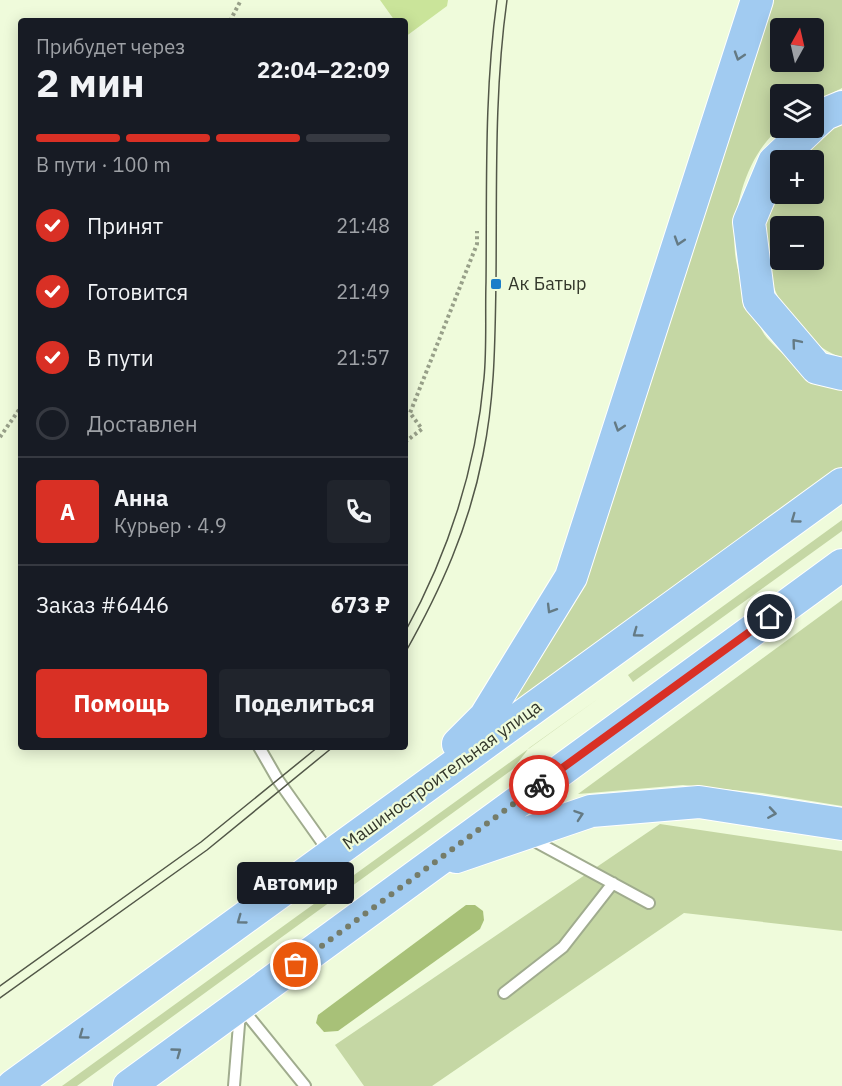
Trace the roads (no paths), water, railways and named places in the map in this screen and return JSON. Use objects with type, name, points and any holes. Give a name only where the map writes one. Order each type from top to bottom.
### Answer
[{"type":"main road","points":[[381,819],[485,717],[571,577],[757,0]]},
{"type":"main road","points":[[824,115],[842,107]]},
{"type":"main road","points":[[799,138],[774,162],[749,222],[759,300],[817,368],[842,374]]},
{"type":"main road","name":"Машиностроительная улица","points":[[13,1086],[842,484]]},
{"type":"main road","points":[[129,1086],[241,1006],[424,868],[842,565]]},
{"type":"main road","points":[[424,868],[591,811],[699,802],[842,824]]},
{"type":"lane","points":[[261,750],[278,780],[331,855]]},
{"type":"lane","points":[[523,834],[649,903]]},
{"type":"lane","points":[[504,993],[563,947],[613,883]]},
{"type":"lane","points":[[234,1086],[241,1006]]},
{"type":"lane","points":[[241,1006],[305,1086]]},
{"type":"tram line","points":[[408,626],[435,571],[458,509],[480,411],[485,354],[488,105],[497,0]]},
{"type":"tram line","points":[[408,647],[442,581],[462,532],[477,482],[487,433],[495,347],[498,105],[507,0]]},
{"type":"tram line","points":[[0,986],[201,842],[314,750]]},
{"type":"tram line","points":[[0,998],[207,850],[329,750]]},
{"type":"place","name":"Ак Батыр","points":[[496,284]]},
{"type":"place","name":"Автомир","points":[[296,965]]}]
